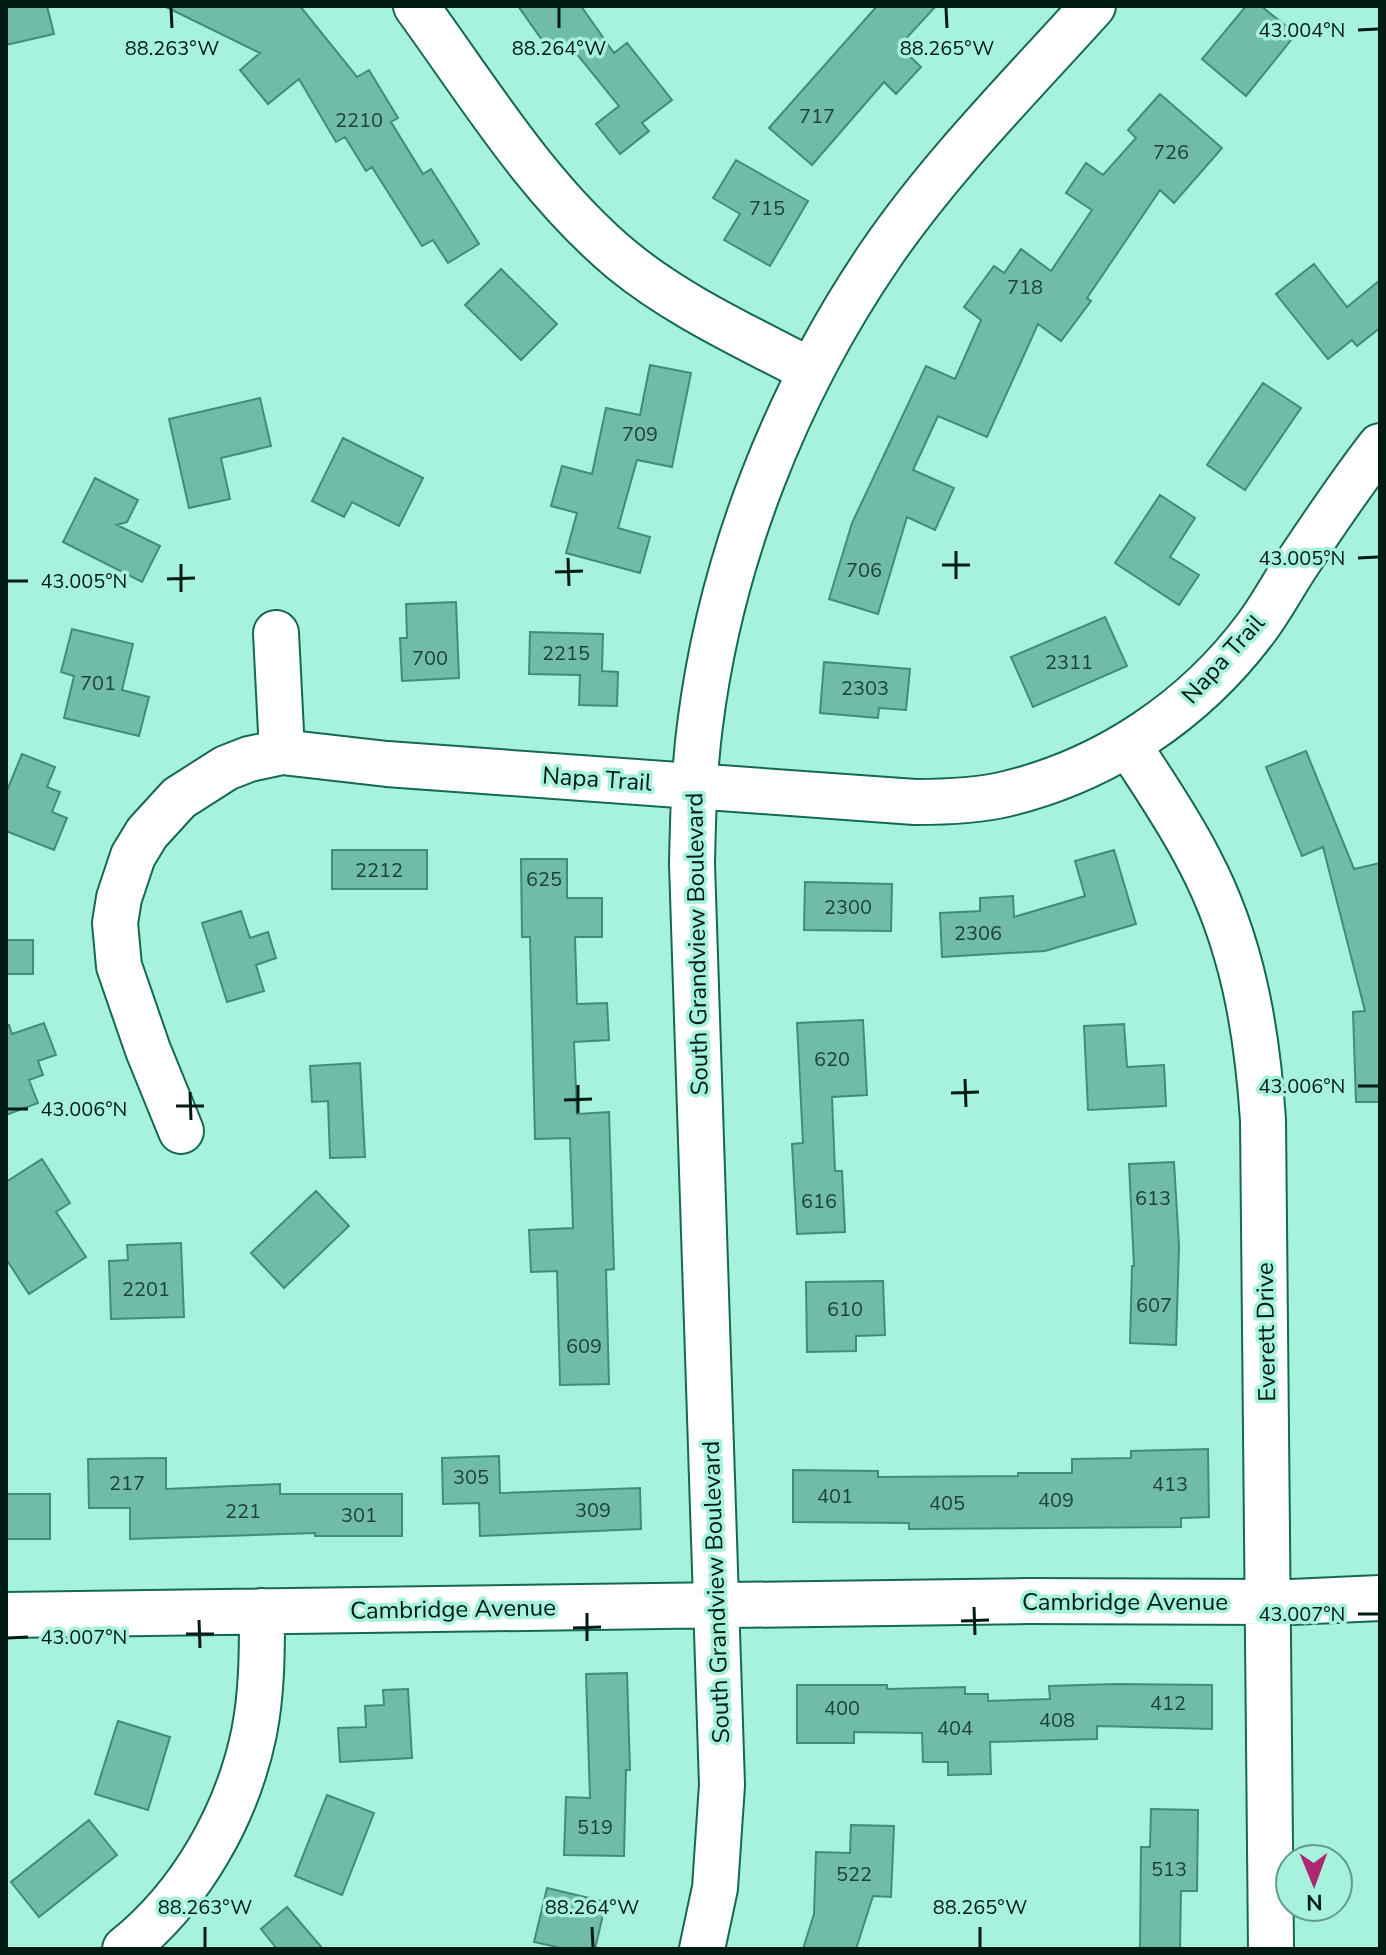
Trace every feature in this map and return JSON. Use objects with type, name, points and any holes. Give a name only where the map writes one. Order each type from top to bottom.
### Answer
[{"type":"street","points":[[416,6],[540,178],[576,218],[623,261],[670,294],[811,371]]},
{"type":"street","name":"South Grandview Boulevard","points":[[702,1949],[715,1888],[722,1785],[692,880],[694,787],[711,662],[736,559],[760,488],[811,371],[881,254],[937,180],[1093,6]]},
{"type":"street","name":"Napa Trail","points":[[181,1131],[119,966],[115,923],[119,898],[133,856],[147,833],[179,798],[226,768],[282,752],[387,764],[915,802],[1004,795],[1093,763],[1128,744],[1185,704],[1213,678],[1256,629],[1380,446]]},
{"type":"street","points":[[276,633],[282,752]]},
{"type":"street","name":"Everett Drive","points":[[1128,744],[1199,859],[1223,912],[1237,952],[1258,1054],[1263,1120],[1271,1949]]},
{"type":"street","name":"Cambridge Avenue","points":[[6,1615],[1028,1601],[1270,1602],[1380,1598]]},
{"type":"street","points":[[125,1949],[152,1925],[187,1884],[216,1839],[229,1811],[254,1732],[262,1673],[262,1611]]},
{"type":"building","points":[[6,6],[47,6],[54,34],[6,45]]},
{"type":"building","points":[[164,6],[300,6],[357,77],[369,70],[398,118],[391,122],[423,174],[431,169],[479,244],[448,263],[433,240],[422,246],[372,167],[366,171],[345,137],[336,142],[299,79],[268,104],[240,70],[260,53]]},
{"type":"building","points":[[518,6],[581,6],[614,53],[627,43],[672,100],[642,123],[649,131],[620,154],[596,124],[619,106],[568,43],[552,54]]},
{"type":"building","points":[[877,6],[936,6],[899,46],[921,67],[896,94],[884,82],[812,165],[769,128]]},
{"type":"building","points":[[1246,6],[1261,6],[1296,34],[1246,96],[1202,59]]},
{"type":"building","points":[[1160,94],[1222,148],[1174,203],[1160,190],[1087,298],[1091,301],[1061,341],[1038,324],[987,437],[938,416],[913,470],[954,488],[935,530],[907,517],[878,614],[829,599],[852,523],[926,366],[955,379],[981,320],[964,307],[994,266],[1004,273],[1021,249],[1051,271],[1092,210],[1066,193],[1086,163],[1103,175],[1136,138],[1128,130]]},
{"type":"building","points":[[736,160],[808,201],[770,266],[724,240],[740,214],[713,198]]},
{"type":"building","points":[[1314,264],[1347,307],[1380,280],[1380,328],[1357,346],[1352,340],[1328,359],[1276,294]]},
{"type":"building","points":[[501,269],[557,324],[521,360],[465,305]]},
{"type":"building","points":[[650,365],[691,373],[672,467],[637,460],[618,528],[650,537],[640,573],[566,553],[577,513],[551,506],[562,466],[592,474],[606,408],[640,415]]},
{"type":"building","points":[[1263,383],[1301,408],[1245,490],[1207,465]]},
{"type":"building","points":[[260,398],[271,446],[221,458],[230,499],[189,508],[169,419]]},
{"type":"building","points":[[343,438],[423,478],[399,526],[352,502],[344,517],[312,501]]},
{"type":"building","points":[[95,478],[138,500],[127,522],[117,525],[160,546],[142,582],[63,542]]},
{"type":"building","points":[[1160,495],[1195,518],[1170,557],[1199,575],[1179,605],[1115,563]]},
{"type":"building","points":[[456,602],[459,678],[402,681],[400,638],[407,638],[406,604]]},
{"type":"building","points":[[1105,617],[1127,666],[1033,707],[1011,657]]},
{"type":"building","points":[[72,629],[133,644],[122,690],[149,697],[139,736],[64,718],[74,676],[61,672]]},
{"type":"building","points":[[530,632],[603,634],[602,671],[618,672],[617,706],[579,705],[580,675],[529,674]]},
{"type":"building","points":[[824,662],[910,669],[906,710],[879,708],[878,718],[820,713]]},
{"type":"building","points":[[1306,751],[1354,869],[1380,863],[1380,1102],[1356,1102],[1353,1012],[1365,1011],[1323,847],[1302,856],[1266,767]]},
{"type":"building","points":[[22,754],[55,767],[47,787],[60,792],[52,812],[67,818],[54,850],[6,831],[6,793]]},
{"type":"building","points":[[332,850],[427,850],[427,889],[332,889]]},
{"type":"building","points":[[1114,850],[1136,924],[1045,951],[942,957],[940,913],[980,911],[980,898],[1013,896],[1014,917],[1085,896],[1075,861]]},
{"type":"building","points":[[521,859],[567,859],[567,898],[602,898],[602,937],[575,937],[577,1004],[607,1003],[609,1040],[574,1042],[577,1114],[609,1112],[614,1269],[606,1270],[609,1384],[560,1385],[557,1271],[531,1272],[529,1230],[573,1228],[570,1138],[535,1139],[530,937],[522,937]]},
{"type":"building","points":[[805,882],[892,884],[891,931],[804,930]]},
{"type":"building","points":[[241,911],[250,938],[268,932],[276,958],[256,965],[264,991],[227,1002],[202,923]]},
{"type":"building","points":[[6,940],[33,940],[33,974],[6,974]]},
{"type":"building","points":[[863,1020],[867,1095],[832,1097],[835,1171],[842,1171],[845,1232],[797,1234],[792,1144],[803,1143],[797,1023]]},
{"type":"building","points":[[44,1023],[56,1055],[38,1061],[43,1075],[29,1080],[38,1103],[6,1115],[6,1026],[9,1025],[12,1034]]},
{"type":"building","points":[[1124,1024],[1127,1067],[1164,1065],[1166,1106],[1088,1110],[1084,1026]]},
{"type":"building","points":[[360,1063],[365,1157],[330,1158],[328,1101],[312,1102],[310,1066]]},
{"type":"building","points":[[42,1159],[70,1203],[56,1212],[86,1257],[29,1294],[6,1259],[6,1182]]},
{"type":"building","points":[[1174,1162],[1179,1246],[1176,1345],[1130,1343],[1134,1266],[1129,1164]]},
{"type":"building","points":[[316,1191],[349,1226],[284,1288],[251,1253]]},
{"type":"building","points":[[181,1243],[184,1317],[111,1319],[109,1261],[128,1260],[127,1245]]},
{"type":"building","points":[[883,1281],[885,1335],[856,1336],[856,1351],[807,1352],[806,1282]]},
{"type":"building","points":[[1208,1449],[1209,1517],[1181,1518],[1181,1527],[909,1529],[909,1523],[793,1522],[793,1470],[878,1471],[878,1477],[1018,1476],[1018,1473],[1072,1473],[1072,1459],[1131,1458],[1131,1451]]},
{"type":"building","points":[[499,1456],[500,1493],[640,1488],[641,1529],[480,1536],[479,1503],[443,1504],[442,1458]]},
{"type":"building","points":[[166,1458],[166,1489],[280,1484],[280,1494],[402,1494],[402,1536],[315,1536],[315,1533],[130,1539],[130,1508],[89,1508],[88,1459]]},
{"type":"building","points":[[6,1494],[50,1494],[50,1539],[6,1539]]},
{"type":"building","points":[[627,1673],[630,1770],[626,1770],[624,1856],[564,1855],[566,1797],[590,1798],[586,1674]]},
{"type":"building","points":[[797,1685],[887,1685],[887,1689],[965,1687],[965,1694],[988,1694],[988,1701],[1050,1699],[1049,1686],[1212,1685],[1212,1729],[1097,1726],[1097,1739],[990,1742],[991,1774],[948,1775],[948,1762],[923,1762],[922,1733],[854,1732],[854,1743],[797,1743]]},
{"type":"building","points":[[408,1689],[412,1758],[340,1762],[338,1728],[366,1727],[365,1706],[384,1705],[383,1690]]},
{"type":"building","points":[[118,1721],[170,1737],[148,1810],[95,1794]]},
{"type":"building","points":[[327,1795],[374,1813],[342,1895],[295,1876]]},
{"type":"building","points":[[1151,1809],[1198,1810],[1197,1891],[1181,1891],[1180,1949],[1140,1949],[1141,1847],[1150,1847]]},
{"type":"building","points":[[89,1820],[117,1855],[39,1917],[11,1882]]},
{"type":"building","points":[[851,1825],[894,1826],[891,1897],[873,1896],[856,1949],[803,1949],[814,1914],[816,1852],[850,1853]]},
{"type":"building","points":[[547,1888],[606,1902],[595,1949],[566,1949],[534,1942]]},
{"type":"building","points":[[287,1907],[323,1949],[277,1949],[261,1929]]}]
